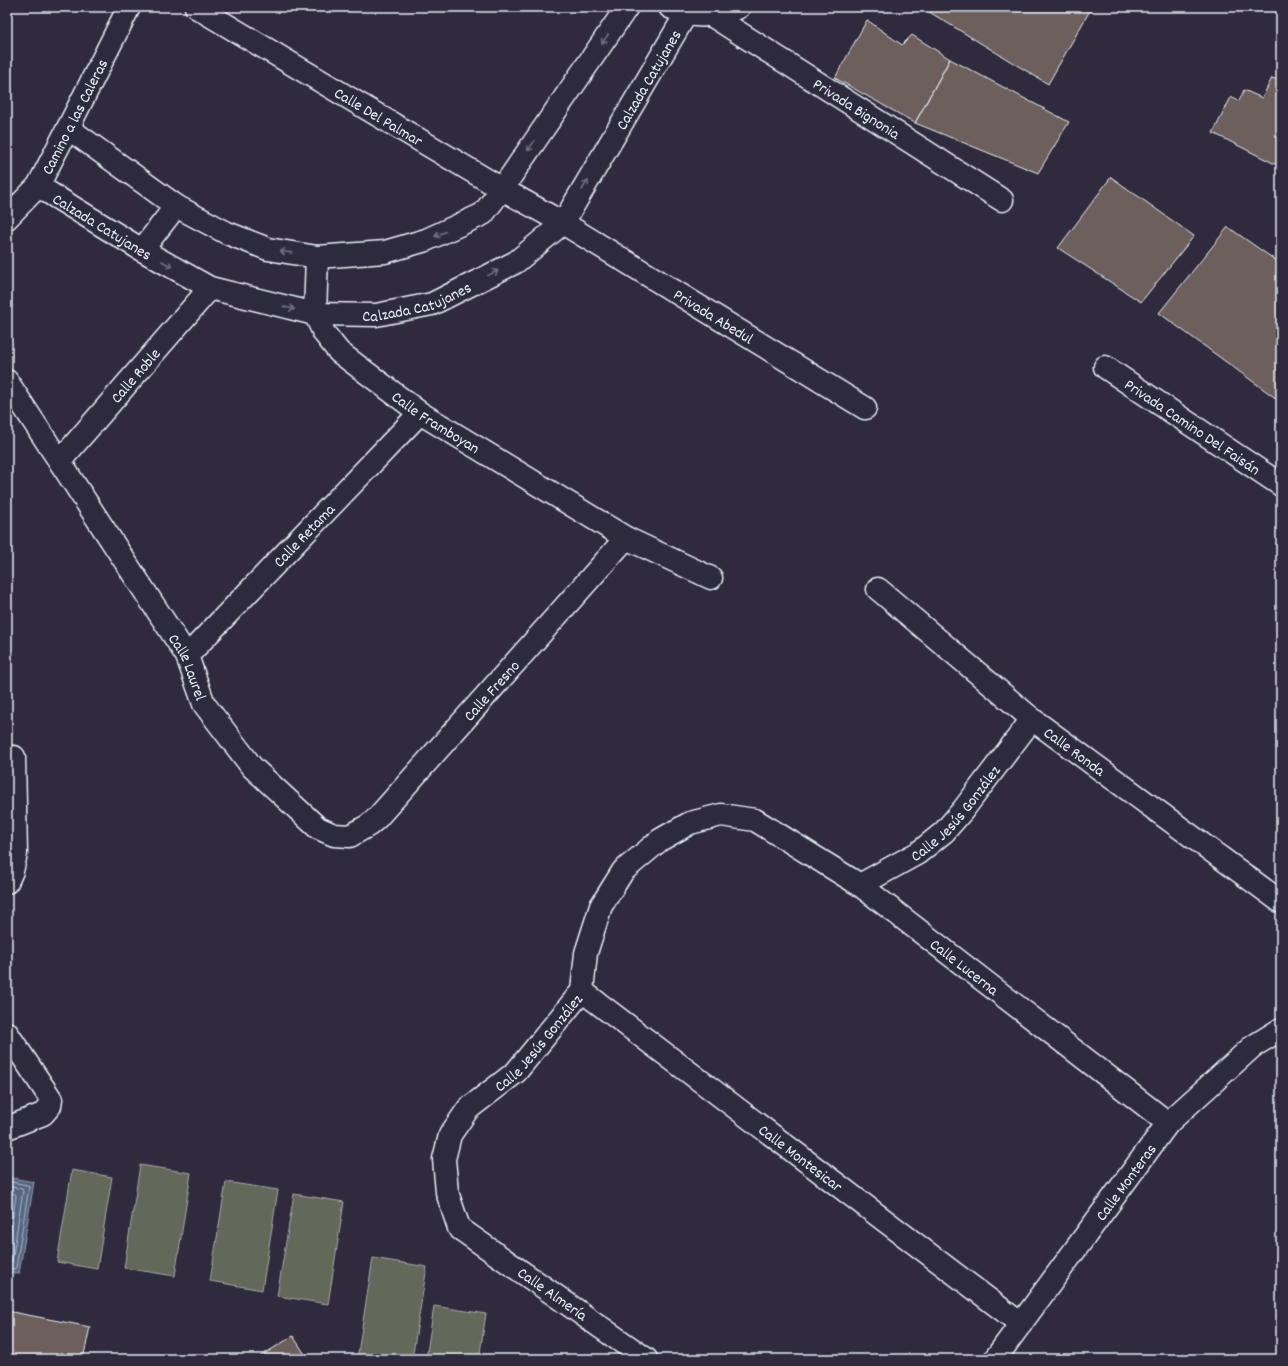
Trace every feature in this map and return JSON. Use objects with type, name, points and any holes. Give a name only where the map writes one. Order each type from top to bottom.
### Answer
[{"type":"street","name":"Camino a las Caleras","points":[[7,218],[38,186],[129,7]]},
{"type":"street","name":"Calle Del Palmar","points":[[196,7],[502,189],[563,223]]},
{"type":"street","points":[[68,128],[176,206],[227,233],[268,249],[317,257],[385,252],[426,240],[483,214],[502,189],[627,7]]},
{"type":"street","points":[[678,10],[711,15],[739,7]]},
{"type":"street","name":"Calzada Catujanes","points":[[38,186],[142,250],[210,288],[315,314],[376,315],[432,304],[516,262],[563,223],[678,10]]},
{"type":"street","name":"Privada Bignonia","points":[[711,15],[1002,200]]},
{"type":"street","points":[[142,250],[176,206]]},
{"type":"street","name":"Privada Abedul","points":[[563,223],[865,408]]},
{"type":"street","name":"Calle Framboyan","points":[[317,257],[315,314],[324,333],[338,352],[420,413],[626,538],[711,578]]},
{"type":"street","name":"Calle Roble","points":[[60,461],[210,288]]},
{"type":"street","name":"Privada Camino Del Faisán","points":[[1106,367],[1281,485]]},
{"type":"street","name":"Calle Laurel","points":[[7,381],[187,656],[204,704],[252,767],[318,828],[334,835],[350,836]]},
{"type":"street","name":"Calle Retama","points":[[187,656],[420,413]]},
{"type":"street","name":"Calle Fresno","points":[[350,836],[369,825],[377,818],[626,538]]},
{"type":"street","name":"Calle Ronda","points":[[878,589],[1032,719],[1281,902]]},
{"type":"street","name":"Calle Jesús González","points":[[860,886],[918,853],[944,832],[964,810],[1032,719]]},
{"type":"street","points":[[7,882],[12,871],[16,854],[14,758]]},
{"type":"street","name":"Calle Jesús González","points":[[459,1228],[447,1192],[444,1159],[450,1134],[468,1109],[516,1072],[582,991],[586,953],[601,906],[623,871],[660,840],[690,823],[721,815],[754,820]]},
{"type":"street","name":"Calle Lucerna","points":[[754,820],[860,886],[1168,1123]]},
{"type":"street","name":"Calle Montesicar","points":[[582,991],[1021,1324]]},
{"type":"street","name":"Calle Monteras","points":[[995,1359],[1168,1123],[1252,1047],[1281,1030]]},
{"type":"street","points":[[7,1033],[51,1098],[50,1106],[43,1114],[7,1128]]},
{"type":"street","name":"Calle Almería","points":[[459,1228],[646,1359]]},
{"type":"green space","points":[[140,1165],[191,1173],[175,1276],[124,1268]]},
{"type":"green space","points":[[72,1170],[112,1177],[97,1269],[57,1262]]},
{"type":"green space","points":[[226,1182],[278,1190],[262,1290],[210,1281]]},
{"type":"green space","points":[[294,1194],[344,1202],[328,1304],[277,1296]]},
{"type":"green space","points":[[373,1258],[427,1267],[412,1359],[357,1359]]},
{"type":"green space","points":[[434,1306],[486,1314],[479,1359],[426,1359]]},
{"type":"water","points":[[7,1177],[34,1182],[19,1274],[7,1272]]},
{"type":"building","points":[[921,7],[1092,7],[1048,84]]},
{"type":"building","points":[[867,20],[902,45],[912,35],[950,59],[915,123],[835,78]]},
{"type":"building","points":[[950,59],[1069,122],[1038,173],[915,123]]},
{"type":"building","points":[[1272,78],[1281,81],[1281,167],[1213,133],[1231,97],[1239,101],[1244,90],[1262,98]]},
{"type":"building","points":[[1111,177],[1194,236],[1141,302],[1058,248]]},
{"type":"building","points":[[1228,227],[1281,264],[1281,402],[1159,313]]},
{"type":"building","points":[[7,1311],[90,1327],[83,1359],[7,1359]]},
{"type":"building","points":[[293,1336],[308,1359],[256,1359]]}]
